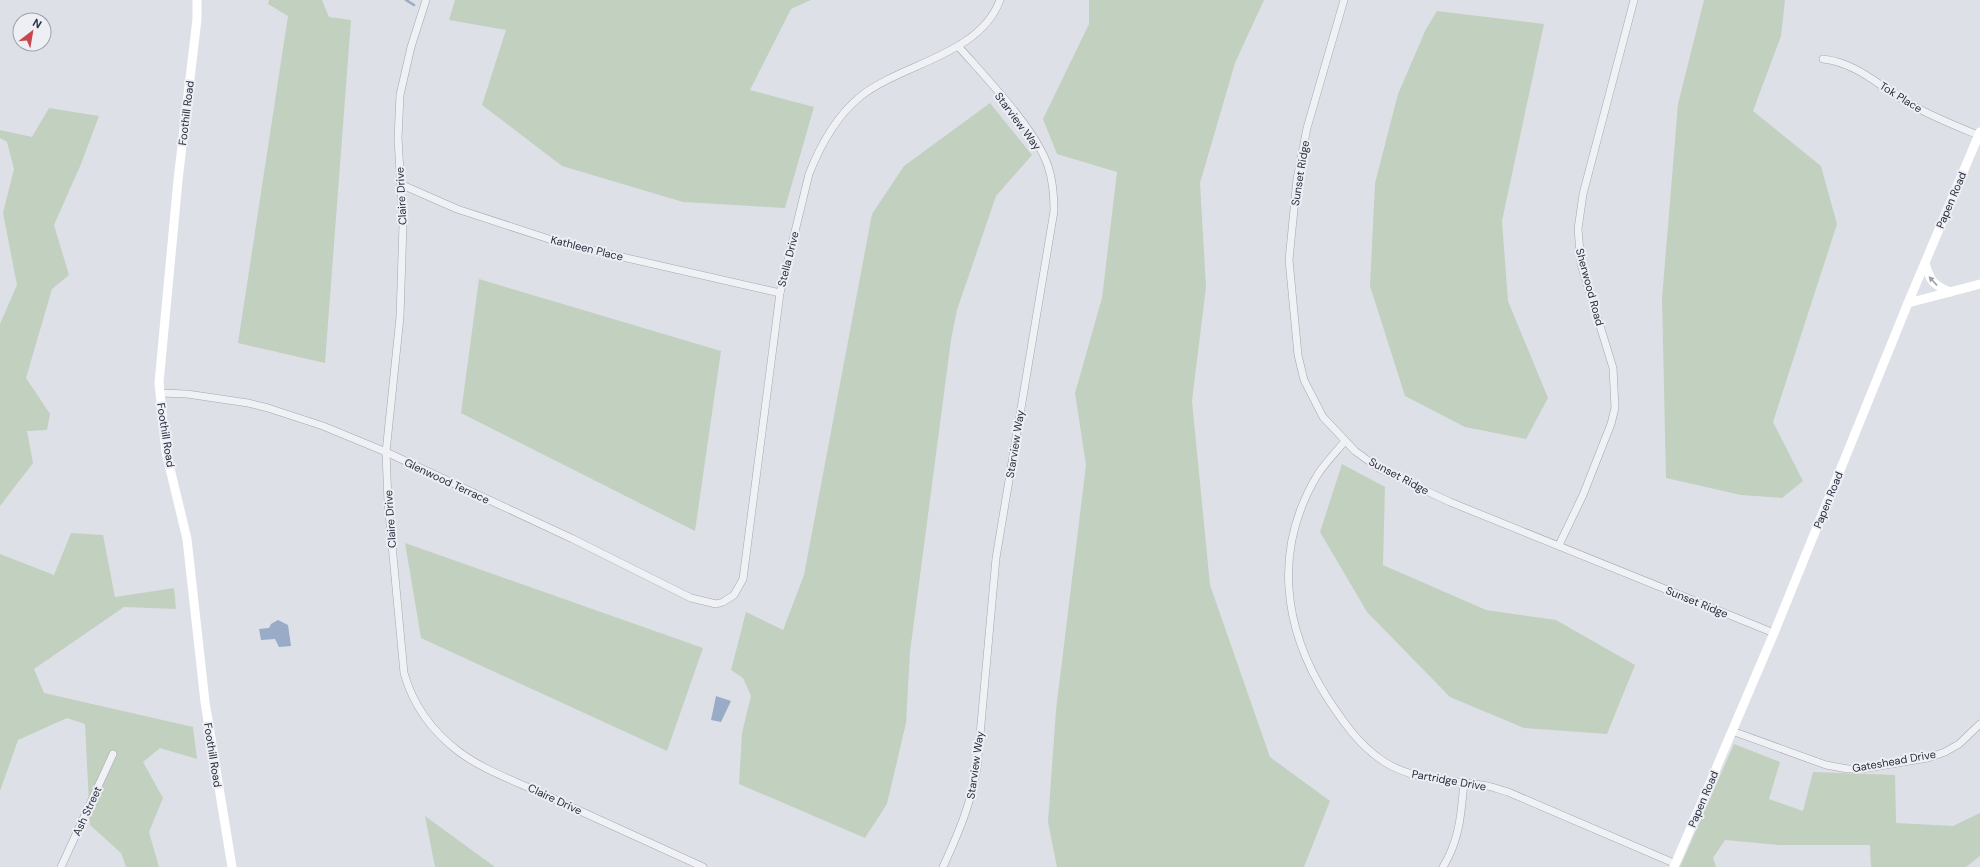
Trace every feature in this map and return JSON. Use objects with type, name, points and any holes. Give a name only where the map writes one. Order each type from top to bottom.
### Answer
[{"type":"street","name":"Foothill Road","points":[[196,0],[197,19],[163,333],[160,393],[166,452],[187,540],[205,702],[232,867]]},
{"type":"street","name":"Claire Drive","points":[[426,0],[411,47],[400,95],[398,138],[403,224],[400,317],[386,452],[388,502],[404,673],[407,685],[424,716],[443,738],[459,752],[478,763],[703,867]]},
{"type":"street","name":"Stella Drive","points":[[723,602],[734,595],[743,579],[780,293],[808,174],[815,158],[835,126],[860,97],[882,83],[958,46],[975,35],[994,14],[1000,0]]},
{"type":"street","name":"Sunset Ridge","points":[[1344,0],[1307,128],[1297,179],[1289,260],[1297,348],[1304,380],[1323,417],[1345,442],[1380,469],[1450,502],[1774,633]]},
{"type":"street","name":"Sherwood Road","points":[[1559,545],[1583,495],[1611,424],[1614,408],[1613,368],[1581,264],[1578,229],[1583,194],[1634,0]]},
{"type":"street","name":"Starview Way","points":[[942,867],[965,817],[974,786],[996,558],[1054,211],[1054,192],[1048,166],[1033,137],[958,46]]},
{"type":"street","name":"Tok Place","points":[[1824,59],[1837,61],[1853,67],[1916,108],[1979,134]]},
{"type":"street","name":"Papen Road","points":[[1675,865],[1774,633],[1924,264],[1979,134]]},
{"type":"street","name":"Kathleen Place","points":[[400,184],[457,209],[561,243],[780,293]]},
{"type":"street","points":[[1924,264],[1929,279],[1939,288],[1950,292]]},
{"type":"street","points":[[1908,304],[1980,284]]},
{"type":"street","name":"Glenwood Terrace","points":[[160,393],[187,394],[268,408],[323,426],[386,452],[573,539],[692,598],[716,604],[723,602]]},
{"type":"street","name":"Partridge Drive","points":[[1345,442],[1318,474],[1294,529],[1290,549],[1288,586],[1295,626],[1318,684],[1347,728],[1361,743],[1384,762],[1409,774],[1484,785],[1508,792],[1675,865]]},
{"type":"street","name":"Gateshead Drive","points":[[1732,731],[1826,765],[1848,769],[1862,769],[1928,758],[1945,752],[1959,744],[1980,724]]},
{"type":"street","name":"Ash Street","points":[[60,867],[113,754]]},
{"type":"street","points":[[1443,867],[1452,852],[1458,833],[1464,782]]},
{"type":"green space","points":[[269,0],[322,0],[329,17],[351,20],[325,363],[238,343],[288,16],[268,4]]},
{"type":"green space","points":[[455,0],[811,0],[791,9],[750,90],[814,107],[785,208],[683,202],[562,166],[482,105],[506,30],[449,20]]},
{"type":"green space","points":[[1089,0],[1264,0],[1235,63],[1200,183],[1206,287],[1192,401],[1210,585],[1270,757],[1330,801],[1304,867],[1057,867],[1048,822],[1056,710],[1086,465],[1075,393],[1102,298],[1117,172],[1057,154],[1043,119],[1089,24]]},
{"type":"green space","points":[[1704,0],[1785,0],[1781,36],[1753,111],[1821,166],[1837,224],[1773,422],[1803,481],[1782,498],[1741,495],[1666,478],[1662,299],[1678,104]]},
{"type":"green space","points":[[1437,11],[1544,24],[1502,221],[1508,301],[1548,398],[1526,439],[1465,427],[1405,396],[1370,286],[1375,183],[1398,94],[1426,29]]},
{"type":"green space","points":[[990,103],[1032,155],[996,196],[957,310],[951,340],[910,652],[906,723],[887,804],[865,838],[739,784],[742,733],[751,696],[743,678],[731,670],[746,612],[783,630],[804,575],[872,214],[904,166]]},
{"type":"green space","points":[[49,108],[99,116],[81,164],[54,225],[69,275],[52,289],[26,378],[50,414],[47,430],[27,431],[33,463],[0,506],[0,324],[17,285],[3,213],[14,169],[7,142],[0,138],[0,130],[32,137]]},
{"type":"green space","points":[[479,279],[721,351],[695,531],[461,413]]},
{"type":"green space","points":[[1342,464],[1385,487],[1383,565],[1486,610],[1556,620],[1635,665],[1607,734],[1524,728],[1450,697],[1367,612],[1320,532]]},
{"type":"green space","points":[[71,533],[103,535],[115,597],[174,588],[176,609],[124,607],[34,669],[44,693],[193,727],[197,759],[160,748],[143,762],[163,798],[149,832],[159,867],[126,867],[121,853],[90,825],[85,724],[67,718],[18,740],[0,791],[0,554],[54,575]]},
{"type":"green space","points":[[405,543],[703,648],[667,751],[421,638]]},
{"type":"green space","points":[[1734,744],[1780,762],[1769,799],[1803,811],[1813,772],[1895,775],[1896,823],[1953,826],[1980,813],[1980,856],[1966,867],[1871,867],[1870,845],[1779,845],[1725,840],[1713,858],[1716,867],[1680,867]]},
{"type":"green space","points":[[425,816],[495,867],[435,867]]},
{"type":"water","points":[[278,620],[288,625],[291,646],[279,647],[275,639],[261,640],[259,629],[269,628],[271,624]]},
{"type":"water","points":[[716,696],[731,701],[721,722],[711,720]]},
{"type":"waterway","points":[[406,0],[414,5]]}]
